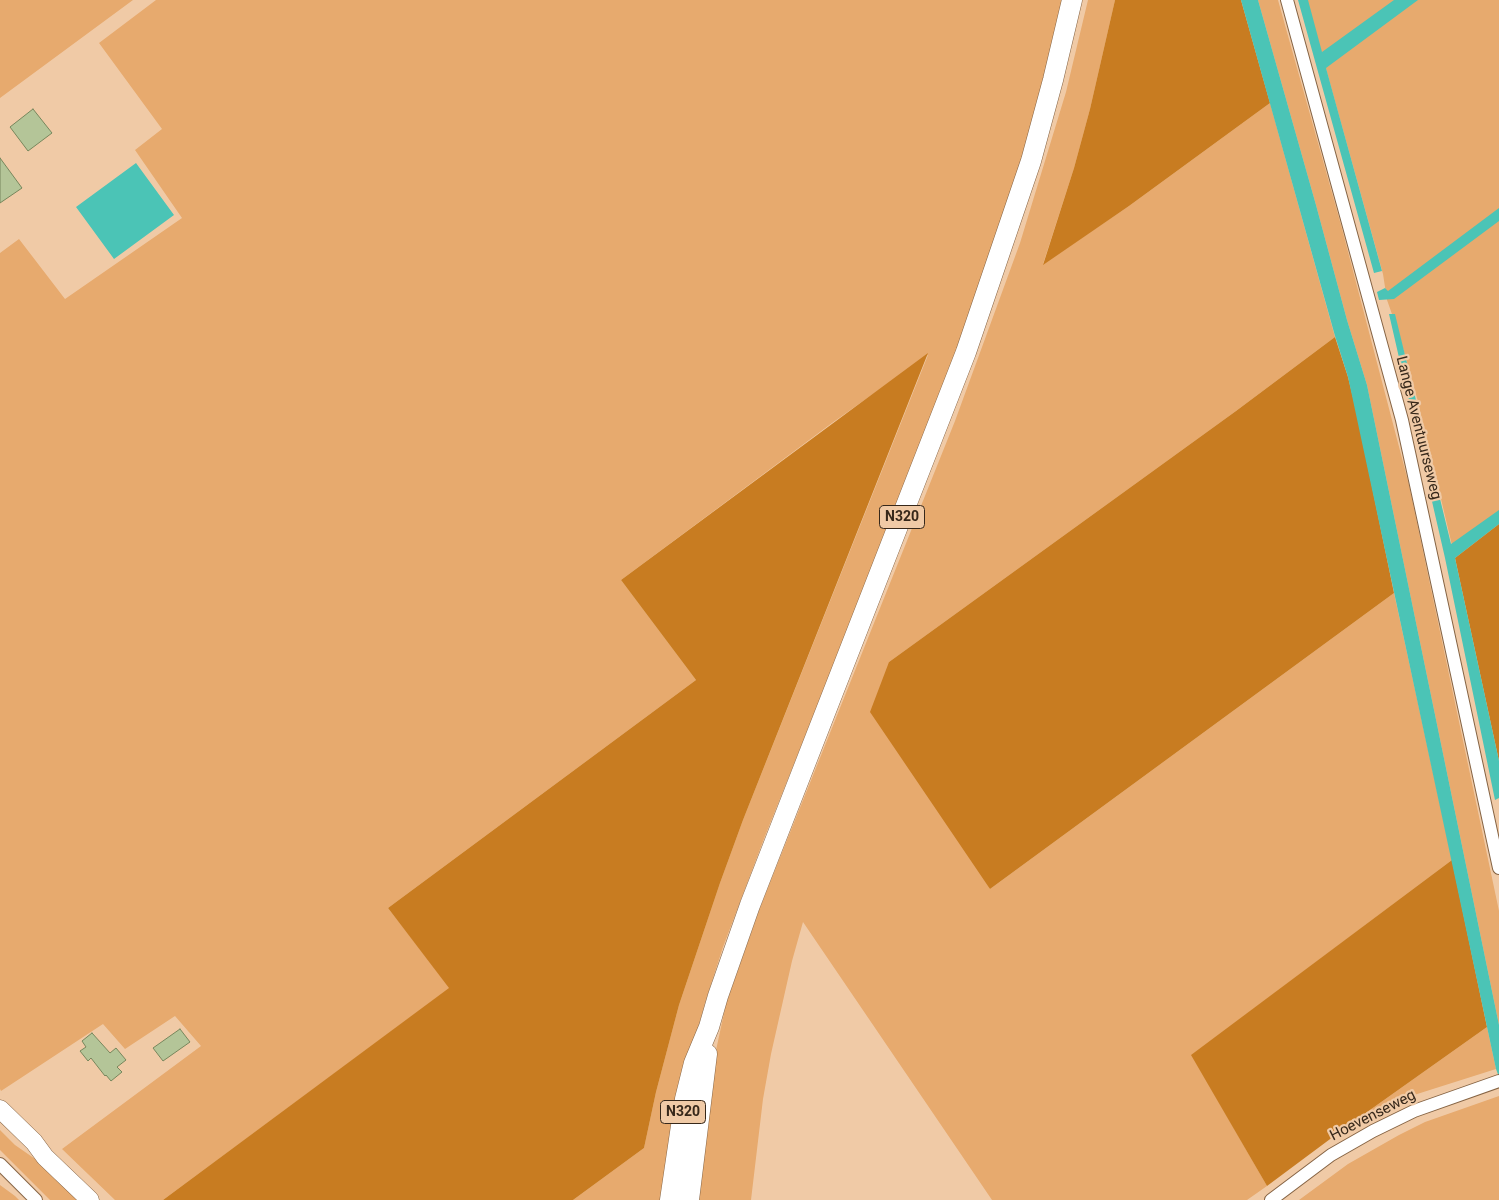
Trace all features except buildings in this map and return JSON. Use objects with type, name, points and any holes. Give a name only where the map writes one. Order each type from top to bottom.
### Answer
[{"type":"main road","name":"N320","points":[[670,1200],[684,1099],[694,1063],[709,1027],[750,905],[966,352],[1031,161],[1072,0]]},
{"type":"main road","name":"N320","points":[[689,1200],[709,1027]]},
{"type":"street","name":"Lange Aventuurseweg","points":[[1287,0],[1402,420],[1499,868]]},
{"type":"street","name":"Hoevenseweg","points":[[1271,1200],[1331,1156],[1373,1131],[1414,1111],[1498,1081]]},
{"type":"street","points":[[0,1109],[34,1142],[45,1157],[90,1200]]},
{"type":"street","points":[[0,1124],[21,1144],[45,1157]]},
{"type":"street","points":[[0,1164],[36,1200]]},
{"type":"shaded area","points":[[0,0],[133,0],[0,98]]},
{"type":"shaded area","points":[[156,0],[1062,0],[1052,48],[1023,156],[934,415],[765,836],[723,947],[690,1056],[662,1200],[573,1200],[644,1148],[656,1092],[679,1005],[720,883],[743,820],[928,355],[832,423],[621,580],[696,680],[388,908],[450,988],[163,1200],[115,1200],[62,1149],[201,1046],[175,1016],[125,1049],[103,1024],[1,1091],[0,1089],[0,253],[19,239],[65,299],[182,218],[135,150],[162,129],[99,43]]},
{"type":"shaded area","points":[[1088,0],[1115,0],[1090,109],[1074,168],[1043,264],[1129,206],[1270,103],[1335,337],[1236,411],[889,662],[990,889],[1394,593],[1452,860],[1192,1055],[1267,1186],[1247,1200],[992,1200],[803,922],[792,961],[771,1054],[763,1099],[751,1200],[692,1200],[710,1078],[726,1004],[761,905],[955,421],[1020,243],[1066,92]]},
{"type":"shaded area","points":[[1115,0],[1241,0],[1270,103],[1129,206],[1043,265],[1074,168],[1090,109]]},
{"type":"shaded area","points":[[1258,0],[1278,0],[1341,225],[1409,485],[1499,911],[1499,1025],[1367,385],[1347,320]]},
{"type":"shaded area","points":[[1307,0],[1499,0],[1499,524],[1455,558],[1417,398],[1399,334],[1387,300],[1383,274]]},
{"type":"shaded area","points":[[1335,337],[1348,377],[1357,414],[1394,593],[990,889],[870,712],[889,662],[1236,411]]},
{"type":"shaded area","points":[[928,353],[743,820],[720,883],[679,1005],[656,1092],[644,1148],[573,1200],[163,1200],[449,988],[388,908],[696,680],[621,580]]},
{"type":"shaded area","points":[[1499,524],[1499,761],[1455,558]]},
{"type":"shaded area","points":[[1452,860],[1487,1027],[1267,1186],[1191,1055]]},
{"type":"shaded area","points":[[1487,1027],[1496,1069],[1414,1095],[1335,1137],[1353,1122]]},
{"type":"shaded area","points":[[1499,1096],[1499,1200],[1299,1200],[1348,1164],[1399,1135],[1425,1122]]},
{"type":"shaded area","points":[[0,1130],[15,1145],[51,1170],[82,1200],[50,1200],[0,1150]]},
{"type":"shaded area","points":[[0,1185],[15,1196],[19,1200],[0,1200]]},
{"type":"water","points":[[1241,0],[1258,0],[1347,320],[1367,385],[1499,1025],[1499,1077],[1348,377]]},
{"type":"water","points":[[1298,0],[1308,0],[1322,52],[1394,0],[1418,0],[1326,68],[1382,271],[1374,273]]},
{"type":"water","points":[[136,163],[174,215],[114,259],[76,207]]},
{"type":"water","points":[[1499,208],[1499,221],[1394,299],[1379,300],[1377,292],[1385,288],[1388,291]]},
{"type":"water","points":[[1389,314],[1395,314],[1451,544],[1499,510],[1499,524],[1455,558],[1499,761],[1499,798],[1495,800],[1445,558]]}]
